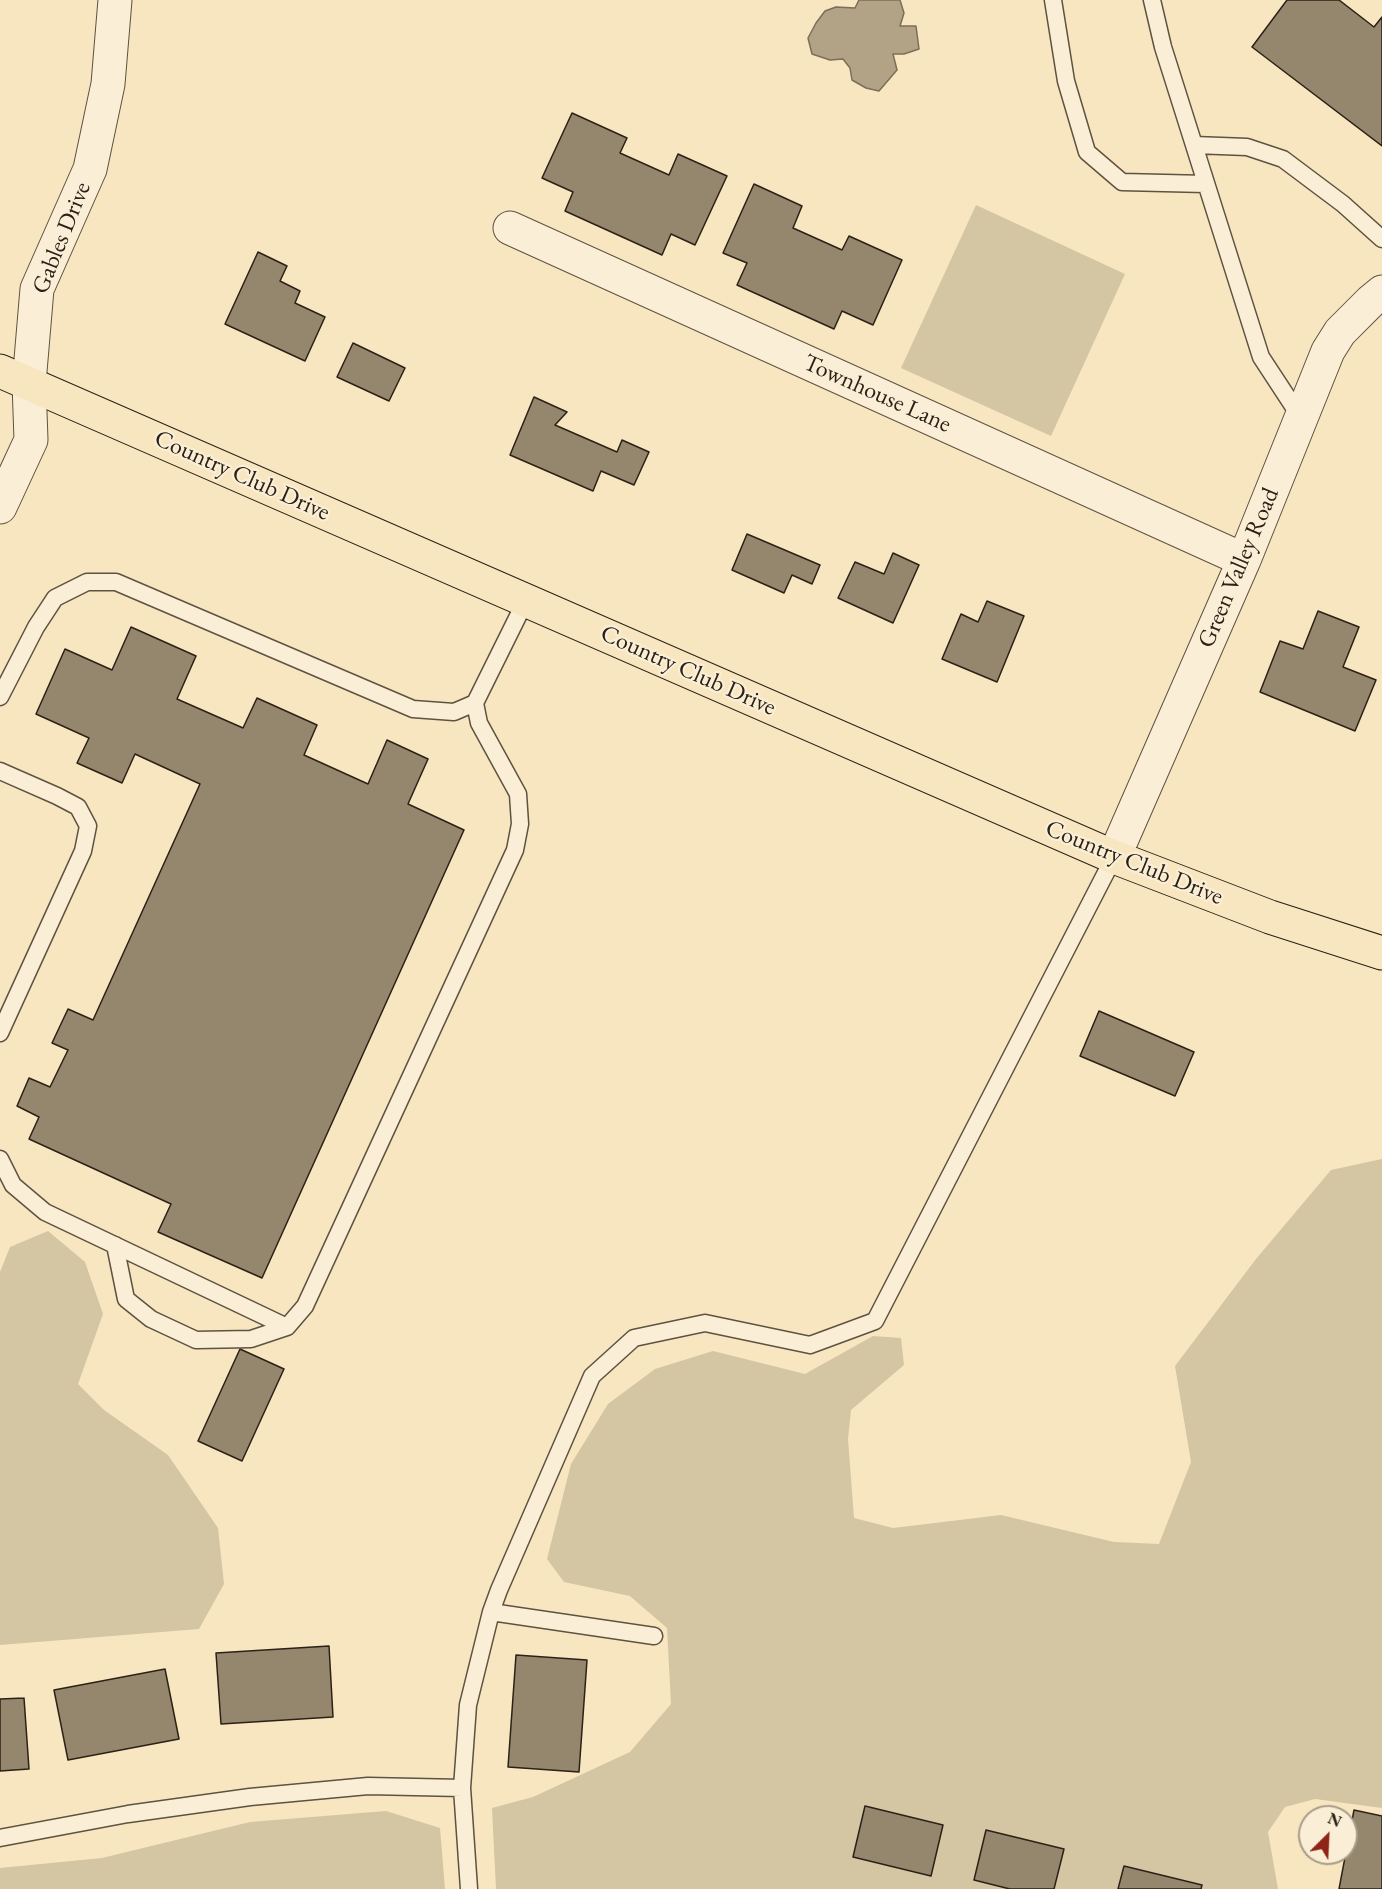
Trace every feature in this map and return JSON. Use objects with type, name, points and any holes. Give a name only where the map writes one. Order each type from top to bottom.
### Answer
[{"type":"main road","name":"Country Club Drive","points":[[14,377],[1114,857],[1270,917],[1382,953]]},
{"type":"street","name":"Gables Drive","points":[[0,507],[31,440],[14,377],[37,289],[90,169],[108,84],[115,0]]},
{"type":"street","name":"Townhouse Lane","points":[[510,228],[1244,560]]},
{"type":"street","name":"Green Valley Road","points":[[1114,857],[1244,560],[1328,351],[1340,332],[1382,292]]},
{"type":"lane","points":[[1053,0],[1066,81],[1087,152],[1122,182],[1206,184]]},
{"type":"lane","points":[[1152,0],[1163,47],[1261,357],[1301,418]]},
{"type":"lane","points":[[1194,145],[1247,147],[1283,159],[1342,204],[1382,239]]},
{"type":"lane","points":[[0,696],[36,627],[55,598],[87,582],[116,582],[412,708],[454,712],[475,704]]},
{"type":"lane","points":[[115,1245],[126,1299],[151,1319],[196,1340],[251,1339],[287,1327],[305,1306],[515,850],[520,824],[518,794],[479,723],[475,704],[526,600]]},
{"type":"lane","points":[[0,771],[57,795],[78,807],[88,826],[83,851],[0,1033]]},
{"type":"lane","points":[[469,1889],[462,1788],[468,1705],[491,1612],[499,1590],[592,1376],[634,1338],[705,1323],[810,1345],[875,1321],[1114,857]]},
{"type":"lane","points":[[0,1159],[13,1185],[45,1212],[287,1327]]},
{"type":"lane","points":[[491,1612],[654,1636]]},
{"type":"lane","points":[[0,1838],[128,1814],[250,1797],[368,1786],[462,1788]]},
{"type":"shaded area","points":[[859,0],[900,0],[904,13],[900,26],[916,26],[919,49],[904,54],[893,54],[897,70],[879,91],[866,88],[852,80],[850,68],[843,59],[830,60],[812,54],[808,38],[825,11],[836,7],[855,8]]},
{"type":"shaded area","points":[[976,205],[1125,274],[1051,436],[901,368]]},
{"type":"shaded area","points":[[1382,1159],[1382,1808],[1315,1799],[1285,1807],[1268,1832],[1278,1889],[496,1889],[492,1808],[533,1797],[630,1752],[671,1704],[667,1628],[630,1596],[564,1582],[547,1559],[571,1464],[608,1404],[655,1369],[713,1351],[805,1374],[873,1336],[901,1338],[904,1365],[851,1410],[848,1439],[854,1518],[893,1528],[1001,1515],[1114,1542],[1159,1544],[1191,1462],[1175,1366],[1256,1259],[1331,1170]]},
{"type":"shaded area","points":[[48,1231],[85,1262],[103,1314],[78,1384],[104,1410],[168,1455],[218,1528],[224,1584],[199,1629],[0,1645],[0,1272],[10,1247]]},
{"type":"shaded area","points":[[386,1811],[440,1828],[445,1889],[0,1889],[0,1868],[102,1858],[250,1822]]},
{"type":"building","points":[[1287,0],[1339,0],[1374,27],[1382,17],[1382,146],[1252,47]]},
{"type":"building","points":[[572,113],[627,138],[620,153],[669,175],[678,154],[727,176],[695,245],[671,234],[662,255],[565,211],[573,192],[542,178]]},
{"type":"building","points":[[754,184],[802,206],[793,228],[842,250],[849,236],[902,260],[873,325],[842,311],[834,329],[737,285],[747,263],[723,253]]},
{"type":"building","points":[[258,252],[287,266],[280,281],[300,291],[295,303],[325,317],[305,361],[225,324]]},
{"type":"building","points":[[353,343],[405,368],[389,401],[337,377]]},
{"type":"building","points":[[534,397],[567,412],[555,425],[617,452],[622,440],[649,452],[634,485],[601,471],[593,491],[510,455]]},
{"type":"building","points":[[747,534],[820,565],[812,584],[792,575],[784,593],[732,570]]},
{"type":"building","points":[[893,553],[919,565],[893,623],[838,598],[855,562],[884,574]]},
{"type":"building","points":[[987,601],[1024,616],[997,682],[942,659],[961,614],[978,622]]},
{"type":"building","points":[[1318,611],[1359,627],[1343,667],[1376,680],[1355,731],[1260,692],[1280,641],[1303,649]]},
{"type":"building","points":[[131,627],[196,656],[177,699],[243,728],[257,698],[317,725],[304,755],[368,784],[387,740],[428,759],[408,804],[464,830],[262,1278],[158,1232],[171,1204],[29,1139],[39,1117],[17,1106],[29,1078],[50,1087],[68,1050],[52,1043],[68,1009],[93,1020],[200,784],[135,754],[122,783],[77,763],[89,738],[36,714],[65,649],[112,670]]},
{"type":"building","points":[[1099,1011],[1194,1052],[1175,1096],[1080,1056]]},
{"type":"building","points":[[240,1349],[284,1369],[242,1461],[198,1441]]},
{"type":"building","points":[[329,1646],[333,1717],[221,1724],[216,1653]]},
{"type":"building","points":[[516,1655],[587,1660],[579,1772],[508,1767]]},
{"type":"building","points":[[165,1669],[179,1739],[68,1760],[54,1690]]},
{"type":"building","points":[[24,1698],[29,1769],[0,1771],[0,1699]]},
{"type":"building","points":[[865,1806],[943,1825],[931,1876],[853,1857]]},
{"type":"building","points":[[1358,1811],[1382,1816],[1382,1889],[1339,1889],[1344,1865],[1358,1865]]},
{"type":"building","points":[[986,1830],[1064,1849],[1054,1889],[1010,1889],[974,1880]]},
{"type":"building","points":[[1124,1866],[1202,1885],[1201,1889],[1118,1889]]}]
